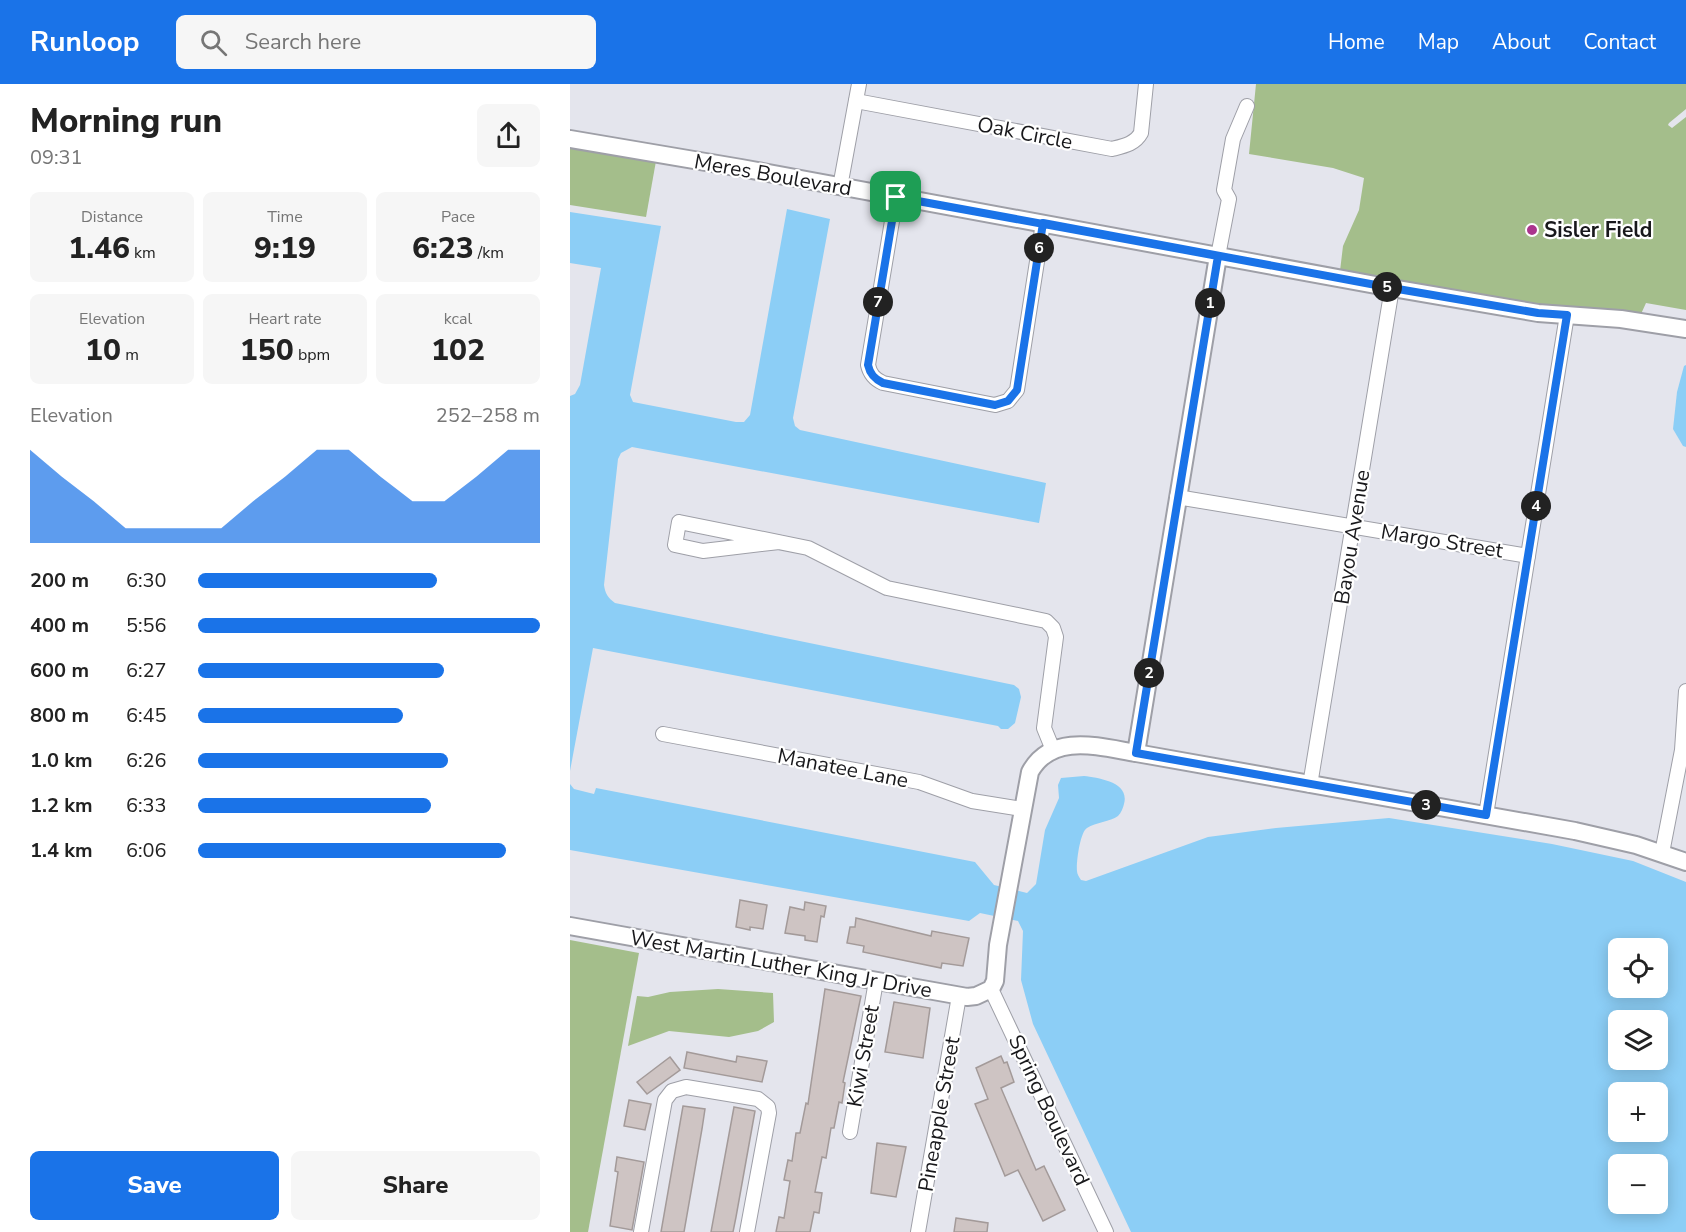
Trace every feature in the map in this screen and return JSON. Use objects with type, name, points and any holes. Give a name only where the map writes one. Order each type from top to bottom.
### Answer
[{"type":"street","points":[[840,187],[859,84]]},
{"type":"street","name":"Oak Circle","points":[[856,101],[1112,149],[1130,144],[1141,133],[1146,84]]},
{"type":"street","points":[[1136,753],[1229,199],[1224,190],[1233,139],[1247,106]]},
{"type":"street","name":"Meres Boulevard","points":[[570,139],[1538,313],[1629,320],[1686,329]]},
{"type":"street","points":[[896,197],[868,365],[869,372],[883,383],[995,405],[1008,401],[1017,390],[1043,223]]},
{"type":"street","name":"Bayou Avenue","points":[[1310,785],[1392,288]]},
{"type":"street","points":[[1486,815],[1567,315]]},
{"type":"street","name":"Margo Street","points":[[1178,497],[1528,556]]},
{"type":"street","points":[[778,542],[703,550],[675,545],[679,522],[778,542],[808,549],[887,588],[1046,621],[1053,628],[1056,637],[1044,728],[1053,750]]},
{"type":"street","points":[[1662,853],[1682,750],[1686,691]]},
{"type":"street","name":"Manatee Lane","points":[[663,734],[919,782],[972,801],[1022,809]]},
{"type":"street","points":[[991,989],[996,974],[997,953],[1008,885],[1030,772],[1040,758],[1053,750],[1078,744],[1583,833],[1662,853],[1686,862]]},
{"type":"street","name":"West Martin Luther King Jr Drive","points":[[570,926],[959,996],[972,997],[991,989]]},
{"type":"street","name":"Kiwi Street","points":[[850,1132],[876,981]]},
{"type":"street","name":"Spring Boulevard","points":[[991,989],[1106,1232]]},
{"type":"street","name":"Pineapple Street","points":[[918,1232],[959,996]]},
{"type":"street","points":[[641,1232],[665,1100],[672,1091],[686,1087],[758,1099],[768,1107],[769,1113],[747,1232]]},
{"type":"green space","name":"Sisler Field","points":[[1256,84],[1686,84],[1686,109],[1668,125],[1672,128],[1686,117],[1686,310],[1646,303],[1641,314],[1539,305],[1340,271],[1343,246],[1359,210],[1364,178],[1333,168],[1249,154]]},
{"type":"green space","points":[[570,148],[656,161],[646,217],[570,205]]},
{"type":"green space","points":[[570,940],[639,953],[588,1232],[570,1232]]},
{"type":"green space","points":[[718,989],[773,993],[774,1022],[758,1031],[729,1037],[669,1031],[628,1046],[637,996],[648,997],[670,992]]},
{"type":"water","points":[[787,209],[830,219],[793,418],[795,426],[800,430],[1046,483],[1039,523],[632,447],[621,453],[618,459],[604,585],[606,593],[615,603],[1014,685],[1019,689],[1021,697],[1015,723],[1008,729],[1001,729],[998,726],[593,648],[570,771],[570,396],[575,394],[580,385],[601,268],[570,263],[570,212],[661,226],[630,395],[633,402],[744,422],[750,415]]},
{"type":"water","points":[[1686,365],[1686,447],[1683,446],[1673,429],[1677,392]]},
{"type":"water","points":[[1084,776],[1112,782],[1118,786],[1125,797],[1118,816],[1087,828],[1082,835],[1077,872],[1081,880],[1086,881],[1208,837],[1276,828],[1389,818],[1552,844],[1633,861],[1686,882],[1686,1232],[1131,1232],[1033,1024],[1021,980],[1023,931],[1018,921],[980,913],[969,921],[570,850],[570,784],[574,789],[594,794],[596,788],[975,862],[994,885],[1027,893],[1036,884],[1045,830],[1059,798],[1058,785],[1061,778]]},
{"type":"building","points":[[740,900],[767,905],[763,929],[750,927],[750,930],[736,927]]},
{"type":"building","points":[[805,902],[826,906],[824,917],[821,916],[817,942],[805,940],[805,936],[785,933],[790,907],[804,910]]},
{"type":"building","points":[[856,918],[931,936],[932,931],[969,938],[963,966],[942,963],[941,968],[863,952],[864,946],[847,943],[850,927],[855,927]]},
{"type":"building","points":[[825,989],[861,996],[843,1082],[845,1083],[842,1103],[839,1102],[834,1128],[831,1128],[826,1158],[822,1157],[815,1192],[822,1193],[819,1213],[814,1212],[810,1232],[776,1232],[779,1217],[784,1218],[790,1181],[784,1180],[788,1160],[792,1161],[796,1133],[800,1133],[806,1103],[808,1104]]},
{"type":"building","points":[[894,1002],[930,1008],[923,1058],[885,1052]]},
{"type":"building","points":[[687,1052],[736,1062],[737,1056],[767,1061],[762,1082],[684,1068]]},
{"type":"building","points":[[1001,1056],[1004,1063],[1007,1062],[1014,1082],[1001,1088],[1036,1170],[1044,1166],[1065,1210],[1043,1221],[1018,1170],[1005,1176],[975,1104],[988,1099],[976,1068]]},
{"type":"building","points":[[670,1057],[680,1070],[647,1094],[637,1082]]},
{"type":"building","points":[[629,1100],[651,1104],[645,1130],[624,1126]]},
{"type":"building","points":[[683,1106],[705,1109],[702,1129],[684,1232],[661,1232]]},
{"type":"building","points":[[734,1107],[755,1111],[736,1217],[733,1232],[711,1232]]},
{"type":"building","points":[[877,1143],[906,1147],[896,1197],[871,1193]]},
{"type":"building","points":[[617,1157],[644,1162],[632,1230],[610,1226],[618,1172],[615,1171]]},
{"type":"building","points":[[956,1218],[988,1223],[987,1232],[954,1232]]},
{"type":"place","name":"Sisler Field","points":[[1532,230]]},
{"type":"route","points":[[896,197],[868,365],[869,372],[883,383],[995,405],[1008,401],[1017,390],[1043,223],[1392,288],[1538,313],[1567,315],[1486,815],[1136,753],[1218,256],[1043,223],[896,197]]}]
